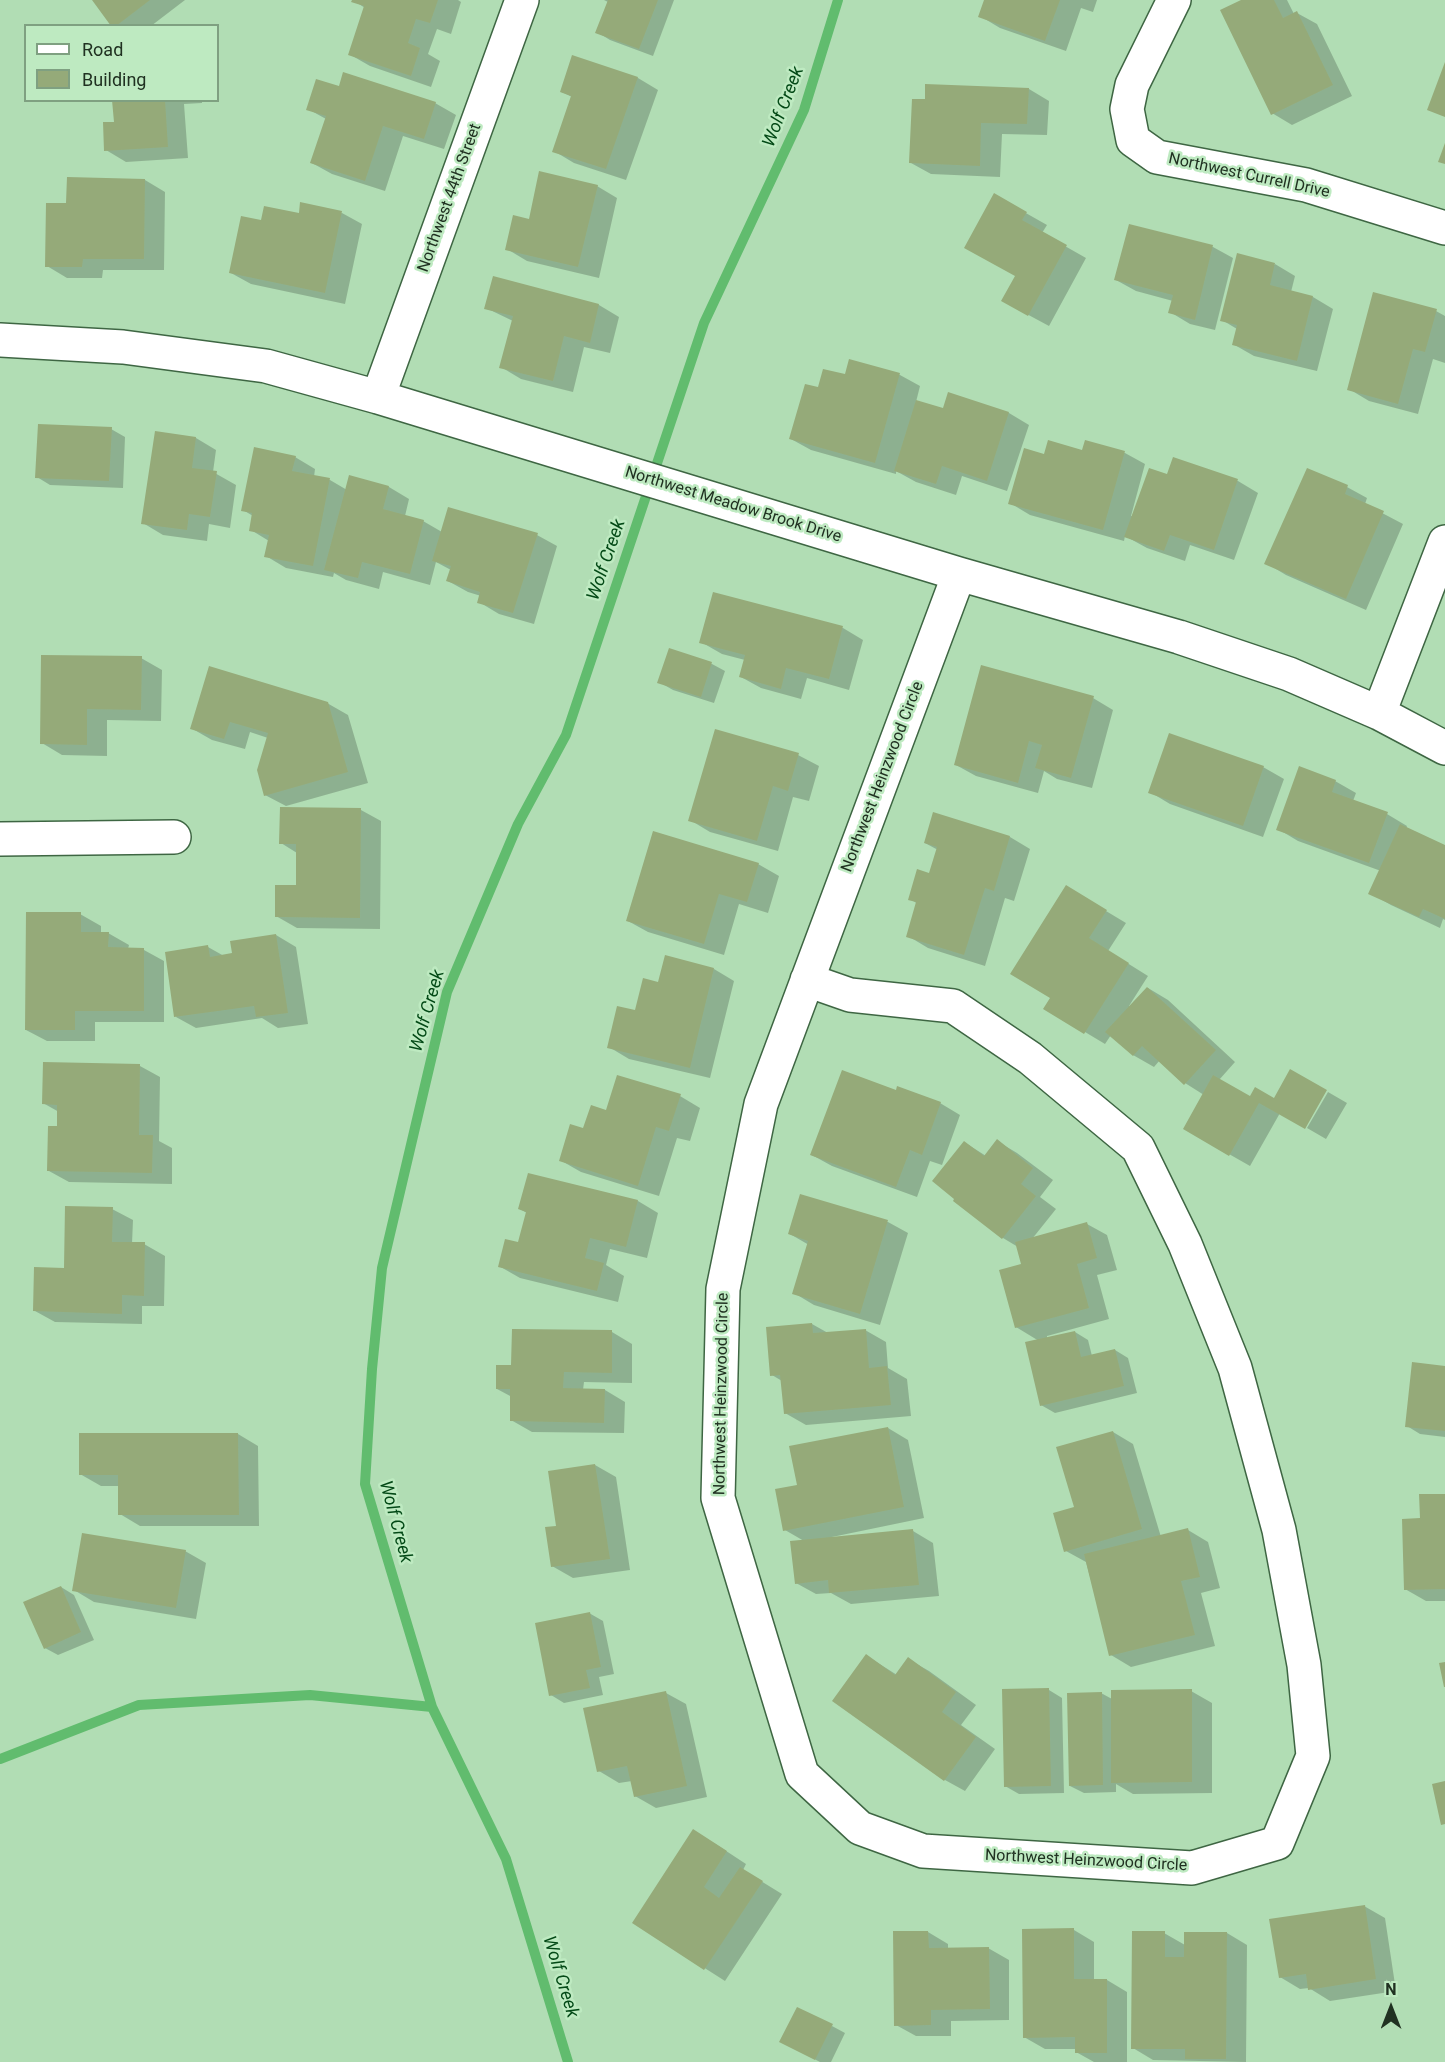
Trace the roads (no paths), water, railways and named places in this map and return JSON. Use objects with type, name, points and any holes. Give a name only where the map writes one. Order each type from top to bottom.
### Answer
[{"type":"street","name":"Northwest 44th Street","points":[[378,396],[522,0]]},
{"type":"street","name":"Northwest Currell Drive","points":[[1174,0],[1132,85],[1127,109],[1133,140],[1157,157],[1306,185],[1445,228]]},
{"type":"street","name":"Northwest Meadow Brook Drive","points":[[0,340],[123,347],[266,366],[378,396],[959,574],[1179,637],[1289,674],[1379,713],[1445,748]]},
{"type":"street","points":[[1379,713],[1445,542]]},
{"type":"street","name":"Northwest Heinzwood Circle","points":[[807,980],[850,995],[953,1006],[1030,1058],[1138,1148],[1185,1244],[1235,1368],[1279,1530],[1304,1665],[1313,1756],[1277,1843],[1192,1868],[923,1851],[860,1828],[802,1774],[718,1498],[723,1289],[761,1104],[807,980],[959,574]]},
{"type":"street","points":[[0,839],[174,837]]},
{"type":"waterway","name":"Wolf Creek","points":[[568,2062],[506,1859],[432,1707],[365,1484],[372,1369],[382,1268],[447,992],[518,824],[566,735],[704,323],[804,110],[838,0]]},
{"type":"waterway","points":[[0,1759],[139,1705],[310,1695],[432,1707]]}]
